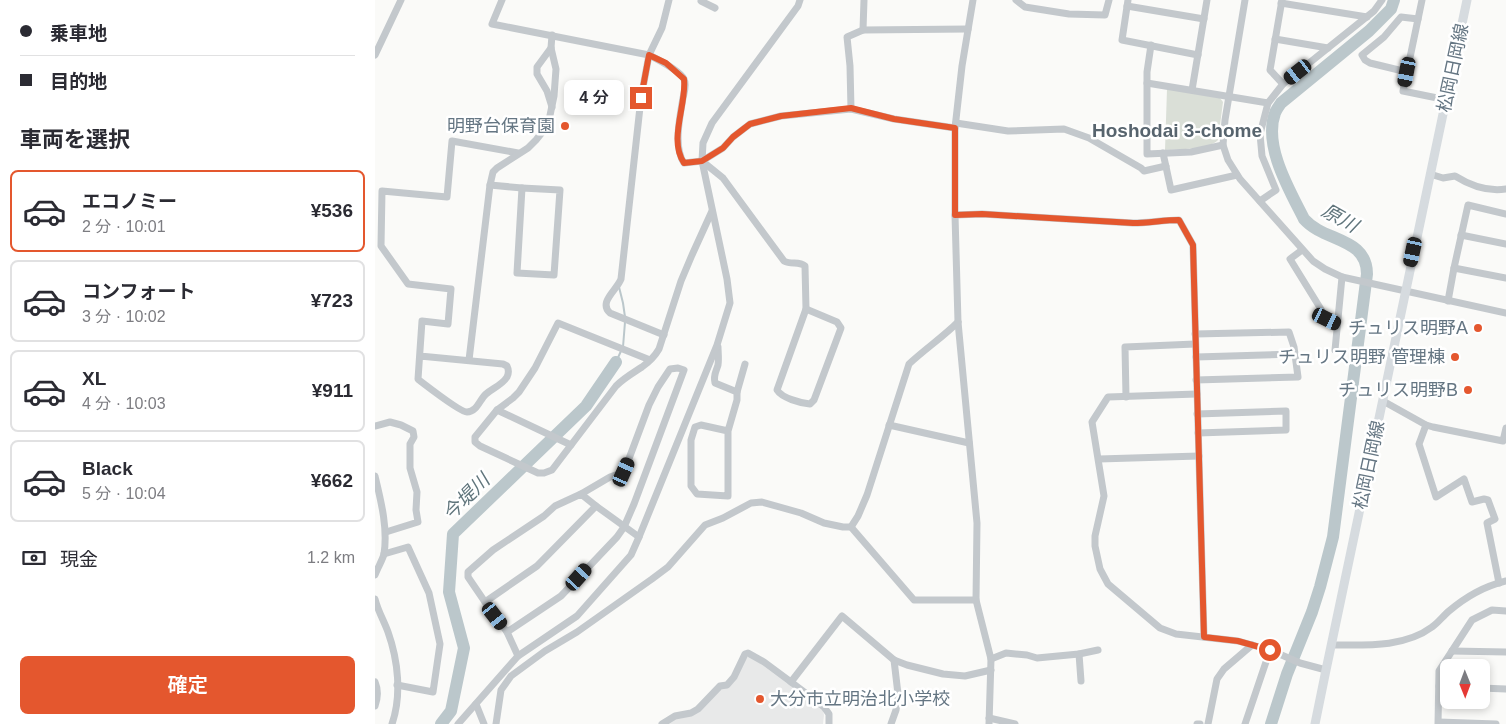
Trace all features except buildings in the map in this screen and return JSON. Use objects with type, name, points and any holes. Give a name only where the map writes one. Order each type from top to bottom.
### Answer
[{"type":"main road","name":"松岡日岡線","points":[[1315,724],[1467,0]]},
{"type":"street","points":[[375,55],[401,0]]},
{"type":"street","points":[[502,0],[492,24],[649,55],[666,63],[684,79],[685,86],[679,128],[679,151],[684,163],[702,161],[723,148],[733,137],[750,124],[781,116],[851,108],[894,119],[1008,131],[1064,129],[1089,138],[1144,171],[1166,166]]},
{"type":"street","points":[[664,335],[610,313],[605,306],[619,285],[623,271],[641,98],[649,55],[662,28],[669,0]]},
{"type":"street","points":[[700,0],[715,8]]},
{"type":"street","points":[[458,724],[517,656],[577,616],[631,555],[717,345],[730,303],[727,279],[702,161],[703,143],[712,123],[800,0]]},
{"type":"street","points":[[863,30],[864,0]]},
{"type":"street","points":[[973,0],[955,125],[958,322],[977,523],[976,600],[991,659],[989,721],[1015,724]]},
{"type":"street","points":[[1016,0],[1025,7],[1069,14],[1105,15],[1109,0]]},
{"type":"street","points":[[1192,90],[1207,0]]},
{"type":"street","points":[[1245,0],[1228,96],[1223,145],[1228,160],[1237,175],[1303,250],[1319,265],[1342,277],[1506,313]]},
{"type":"street","points":[[1260,201],[1276,190],[1262,156],[1260,134],[1268,103],[1283,84],[1374,11],[1381,0]]},
{"type":"street","points":[[1422,0],[1403,91],[1447,100]]},
{"type":"street","points":[[1283,84],[1270,70],[1282,1],[1367,17]]},
{"type":"street","points":[[1198,55],[1122,40],[1128,3],[1204,19]]},
{"type":"street","points":[[1407,72],[1370,63],[1361,55],[1384,37],[1401,17],[1418,19]]},
{"type":"street","points":[[851,108],[847,37],[863,30],[968,29]]},
{"type":"street","points":[[469,360],[493,172],[527,148],[548,125],[555,96],[556,68],[551,48],[552,35]]},
{"type":"street","points":[[1275,40],[1328,48]]},
{"type":"street","points":[[1151,45],[1147,72],[1147,154],[1191,152],[1223,145]]},
{"type":"street","points":[[551,48],[537,67],[537,74],[547,90],[552,107]]},
{"type":"street","points":[[1147,82],[1268,103]]},
{"type":"street","points":[[420,356],[503,364],[507,366],[509,371],[508,376],[502,383],[485,394],[474,409],[468,412],[455,406],[419,380],[420,356],[422,321],[448,324],[451,289],[408,284],[397,269],[381,246],[382,191],[447,197],[452,142],[518,153]]},
{"type":"street","points":[[1163,153],[1171,190],[1237,175]]},
{"type":"street","points":[[702,161],[723,178],[784,261],[805,266],[805,310],[777,390],[780,394],[810,404],[814,400],[841,328],[837,322],[805,310]]},
{"type":"street","points":[[1429,174],[1443,178],[1455,176],[1470,185],[1496,191],[1506,189]]},
{"type":"street","points":[[490,185],[560,190],[554,275],[517,273],[522,188]]},
{"type":"street","points":[[1448,301],[1468,205],[1506,214]]},
{"type":"street","points":[[650,360],[558,323],[535,368],[519,392],[497,410],[475,438],[475,442],[538,473],[552,470],[615,386],[622,379],[644,366],[650,360],[659,349],[681,281],[713,211]]},
{"type":"street","points":[[955,215],[982,214],[1133,223],[1179,220],[1193,245],[1204,637]]},
{"type":"street","points":[[1461,235],[1506,244]]},
{"type":"street","points":[[1303,250],[1290,259],[1327,319],[1337,324]]},
{"type":"street","points":[[1454,268],[1506,278]]},
{"type":"street","points":[[1335,350],[1342,277]]},
{"type":"street","points":[[851,527],[867,495],[909,364],[922,351],[944,336],[958,322]]},
{"type":"street","points":[[1195,334],[1289,332],[1295,354],[1298,377],[1196,380]]},
{"type":"street","points":[[1125,396],[1125,346],[1195,344]]},
{"type":"street","points":[[717,345],[719,360],[714,373],[715,382],[737,392]]},
{"type":"street","points":[[1196,357],[1295,354]]},
{"type":"street","points":[[728,431],[701,425],[695,427],[691,440],[691,486],[697,494],[728,496],[728,431],[745,364]]},
{"type":"street","points":[[507,632],[561,596],[617,537],[624,527],[685,370],[678,368],[670,369],[658,387],[624,472],[610,477],[581,494],[555,506],[544,516],[493,550],[468,572],[468,577],[507,632],[517,656]]},
{"type":"street","points":[[1197,394],[1108,397],[1092,422],[1104,496],[1095,536],[1102,575],[1108,584],[1159,628],[1176,634],[1238,641],[1326,670]]},
{"type":"street","points":[[1383,400],[1433,427],[1503,442],[1506,428]]},
{"type":"street","points":[[497,410],[571,445]]},
{"type":"street","points":[[1197,414],[1286,412],[1286,430],[1198,433]]},
{"type":"street","points":[[375,426],[389,422],[395,423],[413,431],[414,438],[410,444],[410,468],[417,492],[416,510],[418,522],[386,532]]},
{"type":"street","points":[[1331,645],[1386,644],[1415,637],[1432,628],[1448,612],[1474,592],[1503,582],[1487,523],[1495,519],[1489,501],[1485,498],[1473,502],[1464,479],[1436,497],[1419,444],[1426,424]]},
{"type":"street","points":[[889,425],[969,444]]},
{"type":"street","points":[[1099,459],[1199,456]]},
{"type":"street","points":[[375,476],[386,532],[383,548],[384,554],[375,575]]},
{"type":"street","points":[[581,494],[639,537]]},
{"type":"street","points":[[497,724],[501,690],[511,676],[668,567],[705,525],[751,503],[761,502],[801,513],[824,523],[843,528],[851,527]]},
{"type":"street","points":[[485,602],[537,566],[596,506]]},
{"type":"street","points":[[851,527],[914,600],[976,600]]},
{"type":"street","points":[[384,554],[409,547],[429,593],[440,644],[433,692],[397,686]]},
{"type":"street","points":[[375,599],[393,647],[398,702],[393,724]]},
{"type":"street","points":[[1496,724],[1438,723],[1439,671],[1472,620],[1492,610],[1506,611]]},
{"type":"street","points":[[791,682],[842,616],[894,660],[907,665],[943,674],[965,676],[991,670]]},
{"type":"street","points":[[1208,724],[1217,679],[1224,669],[1252,645]]},
{"type":"street","points":[[991,659],[1006,653],[1027,654],[1037,658],[1099,650]]},
{"type":"street","points":[[1245,724],[1270,650]]},
{"type":"street","points":[[1452,651],[1506,652]]},
{"type":"street","points":[[662,724],[675,716],[691,713],[698,709],[720,686],[727,685],[748,652],[824,708],[829,714],[829,724]]},
{"type":"street","points":[[1079,654],[1081,681]]},
{"type":"street","points":[[891,724],[897,710],[894,660]]},
{"type":"street","points":[[375,682],[377,687],[375,706]]},
{"type":"street","points":[[1490,688],[1506,689]]},
{"type":"street","points":[[476,704],[485,724]]},
{"type":"shaded area","points":[[1167,89],[1220,98],[1223,102],[1218,140],[1208,146],[1165,150]]},
{"type":"shaded area","name":"大分市立明治北小学校","points":[[749,655],[823,710],[823,724],[667,724],[676,718],[682,717],[722,688]]},
{"type":"waterway","name":"原川","points":[[1271,724],[1287,674],[1312,612],[1333,537],[1367,274],[1365,262],[1360,253],[1352,246],[1322,232],[1304,219],[1275,154],[1272,126],[1275,113],[1281,103],[1369,31],[1391,9],[1394,0]]},
{"type":"waterway","points":[[619,287],[625,317]]},
{"type":"waterway","points":[[623,347],[625,322]]},
{"type":"waterway","points":[[616,362],[621,351]]},
{"type":"waterway","name":"今堤川","points":[[441,724],[451,711],[464,648],[449,592],[453,534],[586,406],[616,362]]},
{"type":"place","name":"明野台保育園","points":[[565,126]]},
{"type":"place","name":"チュリス明野A","points":[[1478,328]]},
{"type":"place","name":"チュリス明野 管理棟","points":[[1455,357]]},
{"type":"place","name":"チュリス明野B","points":[[1468,390]]},
{"type":"place","name":"大分市立明治北小学校","points":[[760,699]]},
{"type":"district","name":"Hoshodai 3-chome","points":[[1177,130]]},
{"type":"route","points":[[641,98],[649,55],[666,63],[684,79],[685,86],[680,113],[679,151],[684,163],[702,161],[723,148],[744,128],[758,121],[781,116],[851,108],[894,119],[955,128],[955,215],[982,214],[1133,223],[1179,220],[1193,245],[1204,637],[1238,641],[1270,650]]}]
